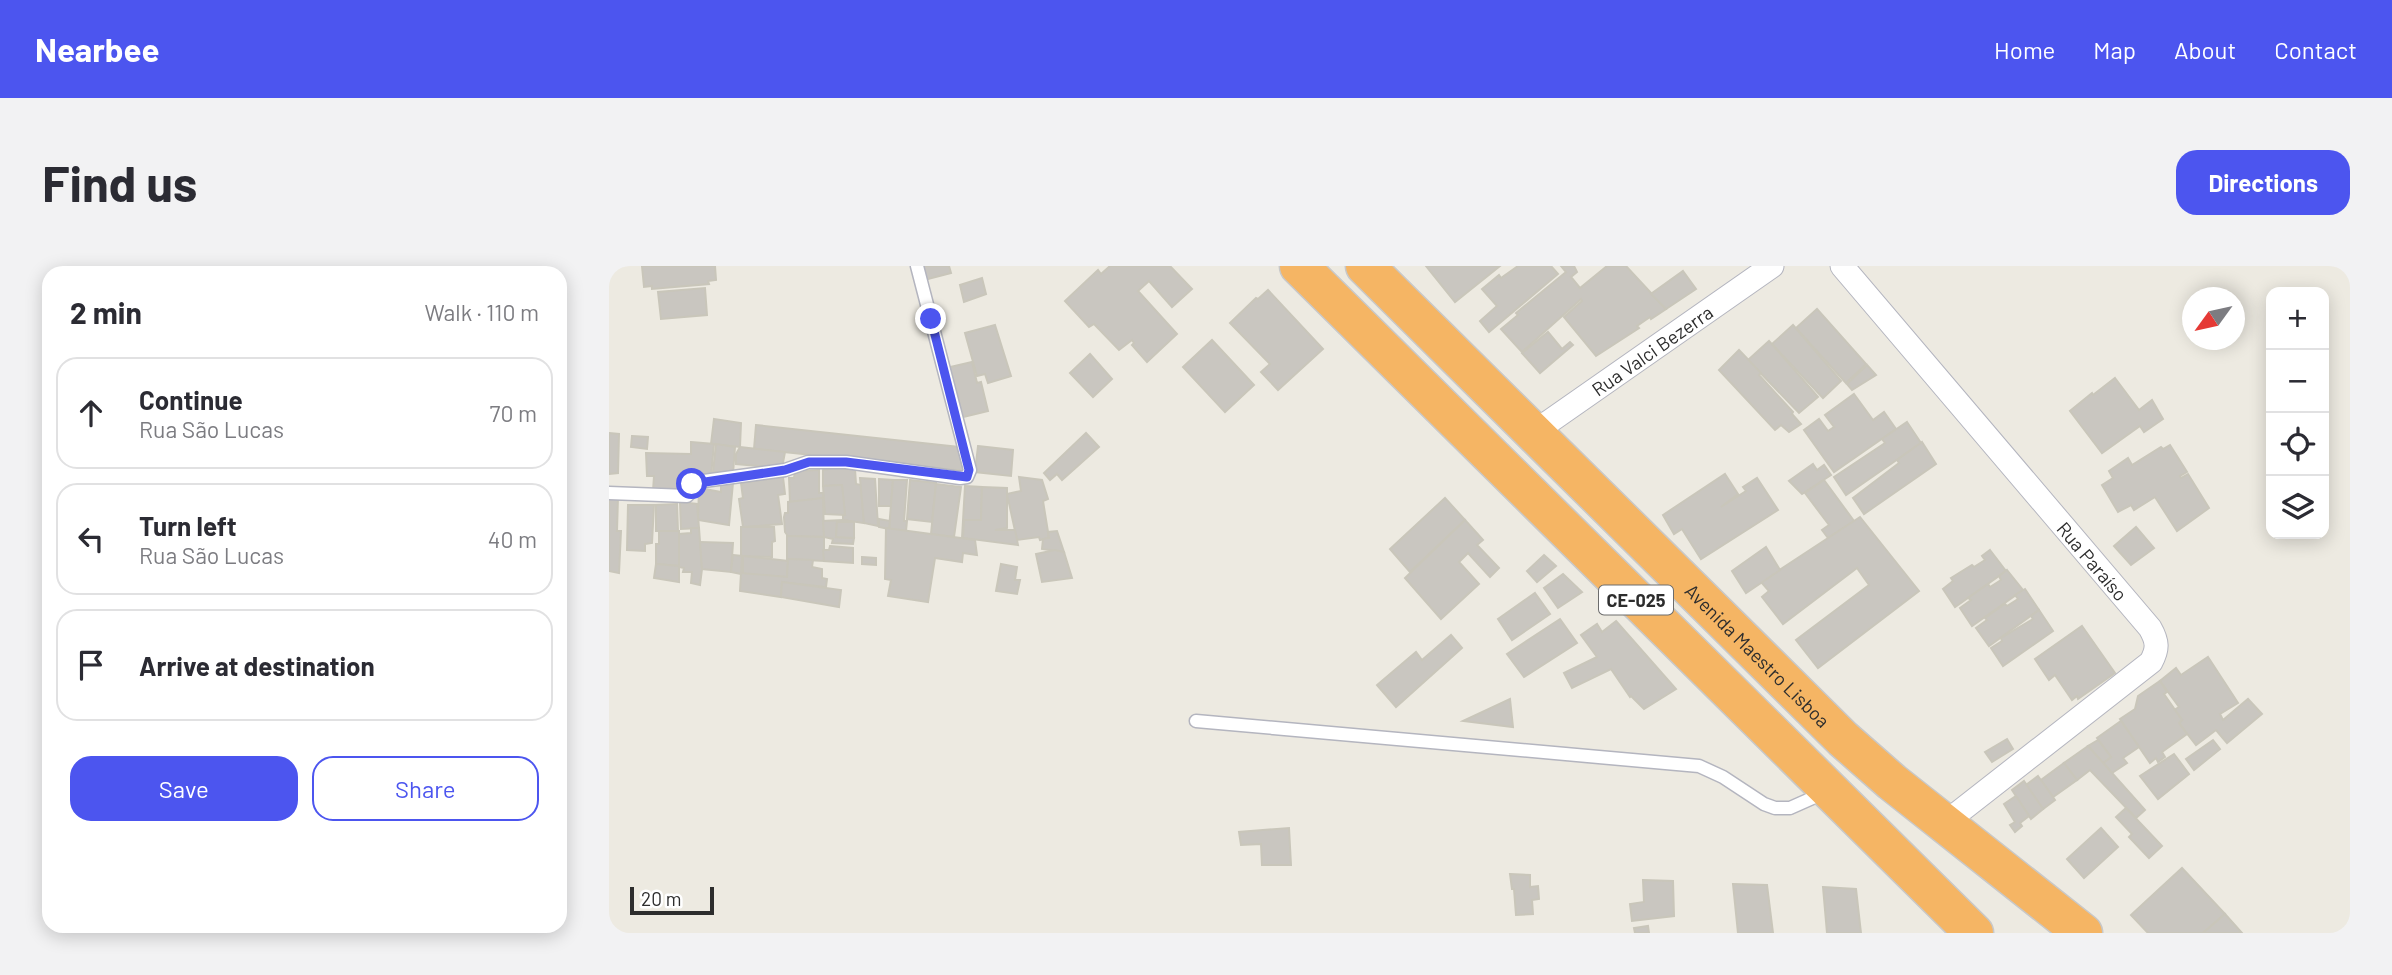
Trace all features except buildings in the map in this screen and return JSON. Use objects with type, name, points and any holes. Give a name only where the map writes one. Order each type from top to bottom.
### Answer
[{"type":"highway","name":"CE-025","points":[[1299,266],[1975,933]]},
{"type":"highway","name":"Avenida Maestro Lisboa","points":[[1364,266],[1843,740],[2083,933]]},
{"type":"street","name":"Rua Valci Bezerra","points":[[1533,433],[1772,266]]},
{"type":"street","name":"Rua Paraíso","points":[[1842,266],[2150,628],[2157,645],[2151,662],[1945,823]]},
{"type":"lane","points":[[609,493],[687,496],[691,492],[692,484],[696,482],[785,470],[809,462],[846,462],[967,477],[969,470],[917,266]]},
{"type":"lane","points":[[1196,722],[1699,766],[1775,808],[1790,808],[1829,791]]},
{"type":"route","points":[[692,484],[785,470],[809,462],[846,462],[967,477],[969,470],[931,319]]}]
